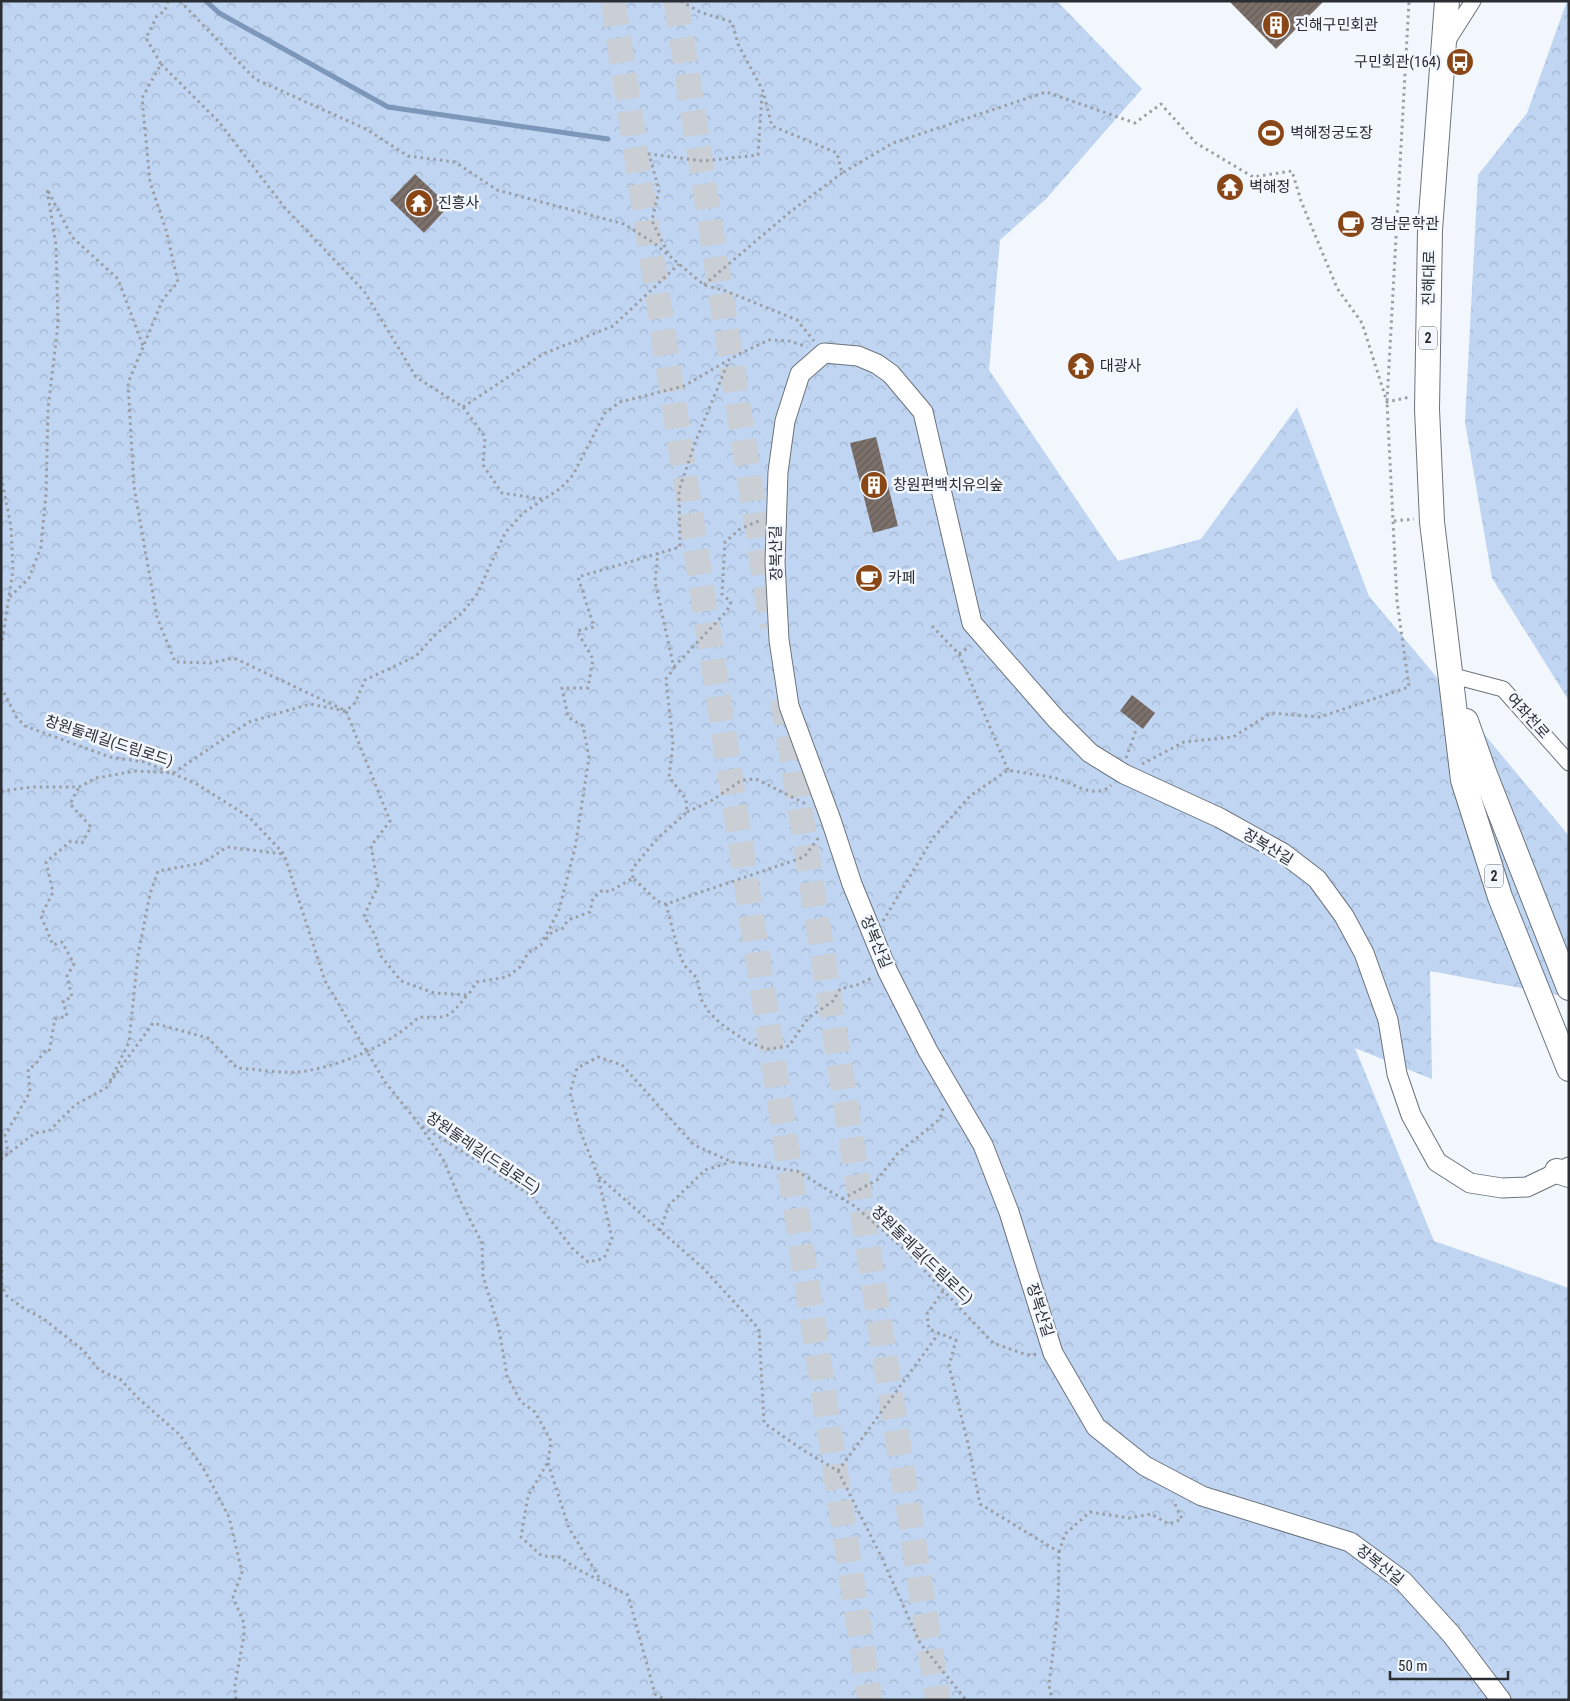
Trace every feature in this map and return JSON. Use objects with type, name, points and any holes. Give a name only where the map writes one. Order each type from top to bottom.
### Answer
[{"type":"main road","name":"진해대로","points":[[1447,1],[1430,230],[1427,393],[1432,522],[1450,675]]},
{"type":"main road","name":"2","points":[[1450,675],[1484,772],[1569,988]]},
{"type":"main road","name":"2","points":[[1450,675],[1464,780],[1500,897],[1569,1069]]},
{"type":"street","points":[[1442,50],[1473,1]]},
{"type":"street","name":"장복산길","points":[[1501,1700],[1450,1634],[1402,1581],[1350,1542],[1202,1496],[1145,1466],[1096,1427],[1053,1353],[1009,1212],[982,1146],[928,1051],[887,969],[852,884],[831,820],[788,706],[778,640],[775,513],[785,421],[800,374],[824,353],[858,356],[876,364],[891,374],[923,412],[972,623],[1090,753],[1122,774],[1220,818],[1283,854],[1316,879],[1344,916],[1364,953],[1388,1020],[1397,1074],[1411,1115],[1437,1162],[1470,1183],[1502,1188],[1527,1187],[1566,1167]]},
{"type":"street","name":"여좌천로","points":[[1450,675],[1503,689],[1569,762]]},
{"type":"path","points":[[168,1],[165,11],[157,16],[146,38],[161,64],[219,122],[285,208],[364,291],[416,377],[463,407],[485,437],[483,465],[502,493],[543,499]]},
{"type":"path","points":[[180,1],[255,79],[366,129],[408,156],[455,162],[497,190],[624,224],[668,255],[704,285],[726,291],[797,320],[824,353]]},
{"type":"path","points":[[681,1],[700,12],[732,22],[738,44],[763,91],[772,126],[837,153],[842,173]]},
{"type":"path","points":[[870,929],[885,919],[934,838],[970,796],[1008,770],[1058,779],[1083,789],[1098,791],[1108,788],[1122,774],[1184,742],[1233,737],[1272,713],[1320,716],[1409,687],[1397,601],[1387,402],[1409,1]]},
{"type":"path","points":[[161,64],[142,98],[150,182],[166,230],[178,282],[162,299],[128,384],[134,487],[156,617],[175,662],[210,663],[234,658],[346,711],[390,821],[371,846],[378,886],[364,916],[375,935],[381,956],[401,981],[434,993],[468,995]]},
{"type":"path","points":[[668,255],[652,221],[659,190],[649,154],[703,161],[758,155],[763,91]]},
{"type":"path","points":[[704,285],[790,212],[842,173],[893,143],[1046,92],[1135,123],[1161,104],[1196,143],[1254,177],[1292,171],[1301,201],[1337,288],[1362,323],[1387,402]]},
{"type":"path","points":[[10,597],[29,578],[41,547],[46,494],[48,409],[58,324],[56,245],[47,189],[72,237],[118,280],[143,346]]},
{"type":"path","points":[[463,407],[543,354],[613,326],[678,264]]},
{"type":"path","points":[[346,711],[355,703],[365,680],[416,656],[435,635],[462,613],[477,594],[505,533],[522,513],[561,488],[573,475],[605,413],[620,402],[684,386],[769,340],[790,341],[824,353]]},
{"type":"path","points":[[541,945],[559,910],[575,848],[589,758],[583,726],[568,717],[562,688],[588,688],[593,659],[577,632],[594,627],[578,577],[680,547],[679,490],[695,443],[729,360]]},
{"type":"path","points":[[1387,402],[1427,393]]},
{"type":"path","points":[[1,477],[12,526],[14,571],[1,648]]},
{"type":"path","points":[[687,812],[686,800],[669,777],[673,744],[666,679],[727,611],[731,602],[722,594],[725,542],[740,529],[775,513]]},
{"type":"path","points":[[658,553],[655,582],[674,668]]},
{"type":"path","points":[[932,626],[959,654],[1008,770]]},
{"type":"path","name":"창원둘레길(드림로드)","points":[[1,687],[17,718],[25,726],[110,757],[145,762],[173,773],[208,790],[249,817],[284,854],[325,981],[385,1082],[419,1124],[532,1196],[572,1248],[588,1262],[602,1259],[612,1239],[598,1176],[581,1133],[570,1092],[577,1068],[598,1057],[622,1065],[694,1145],[732,1162],[797,1171],[856,1207],[885,1230],[993,1343],[1027,1355],[1053,1353]]},
{"type":"path","points":[[1,791],[33,787],[79,787],[96,778],[136,771],[173,773],[249,722],[310,704],[346,711]]},
{"type":"path","points":[[1122,774],[1136,730]]},
{"type":"path","points":[[817,784],[804,803],[756,779],[742,780],[711,801],[687,812],[657,839],[632,869],[633,878],[657,901],[666,904],[804,857],[831,820]]},
{"type":"path","points":[[3,1158],[8,1153],[5,1135],[30,1092],[28,1069],[35,1065],[44,1052],[49,1052],[55,1019],[67,1016],[63,1001],[72,998],[67,976],[74,964],[62,942],[53,945],[41,916],[53,892],[46,862],[71,841],[82,843],[92,827],[70,804],[79,787]]},
{"type":"path","points":[[106,1088],[129,1042],[138,955],[150,894],[158,871],[203,863],[227,847],[284,854]]},
{"type":"path","points":[[3,1158],[35,1133],[49,1131],[75,1105],[106,1088],[154,1023],[208,1038],[237,1068],[304,1072],[348,1059],[400,1034],[419,1017],[438,1018],[452,1015],[477,982],[508,977],[520,967],[528,953],[541,945],[552,931],[562,929],[568,920],[590,912],[594,898],[603,890],[609,892],[633,878]]},
{"type":"path","points":[[666,904],[678,950],[684,965],[697,978],[704,1004],[721,1024],[749,1043],[768,1049],[789,1046],[808,1018],[833,1001],[840,989],[868,981],[887,969]]},
{"type":"path","points":[[842,1199],[877,1180],[898,1153],[940,1119],[948,1085]]},
{"type":"path","points":[[419,1124],[443,1159],[460,1200],[482,1243],[483,1276],[499,1329],[507,1376],[521,1402],[535,1412],[551,1441],[548,1462],[528,1496],[521,1537],[542,1556],[560,1557],[576,1569],[628,1595],[644,1663],[655,1694],[666,1700]]},
{"type":"path","points":[[660,1231],[669,1205],[705,1170],[732,1162]]},
{"type":"path","points":[[598,1176],[703,1268],[759,1329],[764,1423],[838,1471],[881,1556],[920,1643],[966,1700]]},
{"type":"path","points":[[1,1244],[2,1287],[7,1296],[44,1320],[77,1346],[99,1370],[120,1379],[138,1398],[180,1435],[205,1472],[229,1517],[242,1572],[234,1597],[244,1623],[244,1636],[235,1684],[236,1700]]},
{"type":"path","points":[[943,1291],[927,1314],[929,1329],[956,1340],[949,1366],[970,1448],[980,1504],[1059,1552]]},
{"type":"path","points":[[838,1471],[939,1333]]},
{"type":"path","points":[[548,1462],[569,1528],[601,1580]]},
{"type":"path","points":[[1052,1700],[1049,1685],[1058,1609],[1059,1552],[1065,1534],[1090,1512],[1128,1518],[1151,1514],[1169,1524],[1182,1519],[1160,1474]]},
{"type":"path","points":[[688,1700],[696,1700]]},
{"type":"green space","points":[[1,1],[1057,1],[1142,89],[1046,199],[1000,240],[989,370],[1118,561],[1201,539],[1297,407],[1369,596],[1569,836],[1569,997],[1430,971],[1432,1079],[1355,1048],[1434,1241],[1569,1288],[1569,1700],[1,1700]]},
{"type":"green space","points":[[1567,1],[1569,1],[1569,701],[1492,578],[1465,422],[1478,175],[1527,113]]},
{"type":"building","name":"진해구민회관","points":[[1229,1],[1324,1],[1276,49]]},
{"type":"building","name":"진흥사","points":[[415,174],[449,206],[424,233],[390,200]]},
{"type":"building","name":"창원편백치유의숲","points":[[876,437],[898,526],[873,533],[850,443]]},
{"type":"building","points":[[1132,695],[1155,713],[1143,729],[1120,711]]},
{"type":"waterway","points":[[206,1],[219,13],[388,107],[608,139]]},
{"type":"tunnel","points":[[613,1],[870,1700]]},
{"type":"tunnel","points":[[676,1],[772,627]]},
{"type":"tunnel","points":[[783,699],[938,1700]]},
{"type":"place","name":"진해구민회관","points":[[1276,25]]},
{"type":"place","name":"구민회관(164)","points":[[1460,62]]},
{"type":"place","name":"벽해정궁도장","points":[[1271,133]]},
{"type":"place","name":"벽해정","points":[[1230,187]]},
{"type":"place","name":"진흥사","points":[[419,203]]},
{"type":"place","name":"경남문학관","points":[[1351,224]]},
{"type":"place","name":"대광사","points":[[1081,366]]},
{"type":"place","name":"창원편백치유의숲","points":[[874,485]]},
{"type":"place","name":"카페","points":[[869,578]]}]
